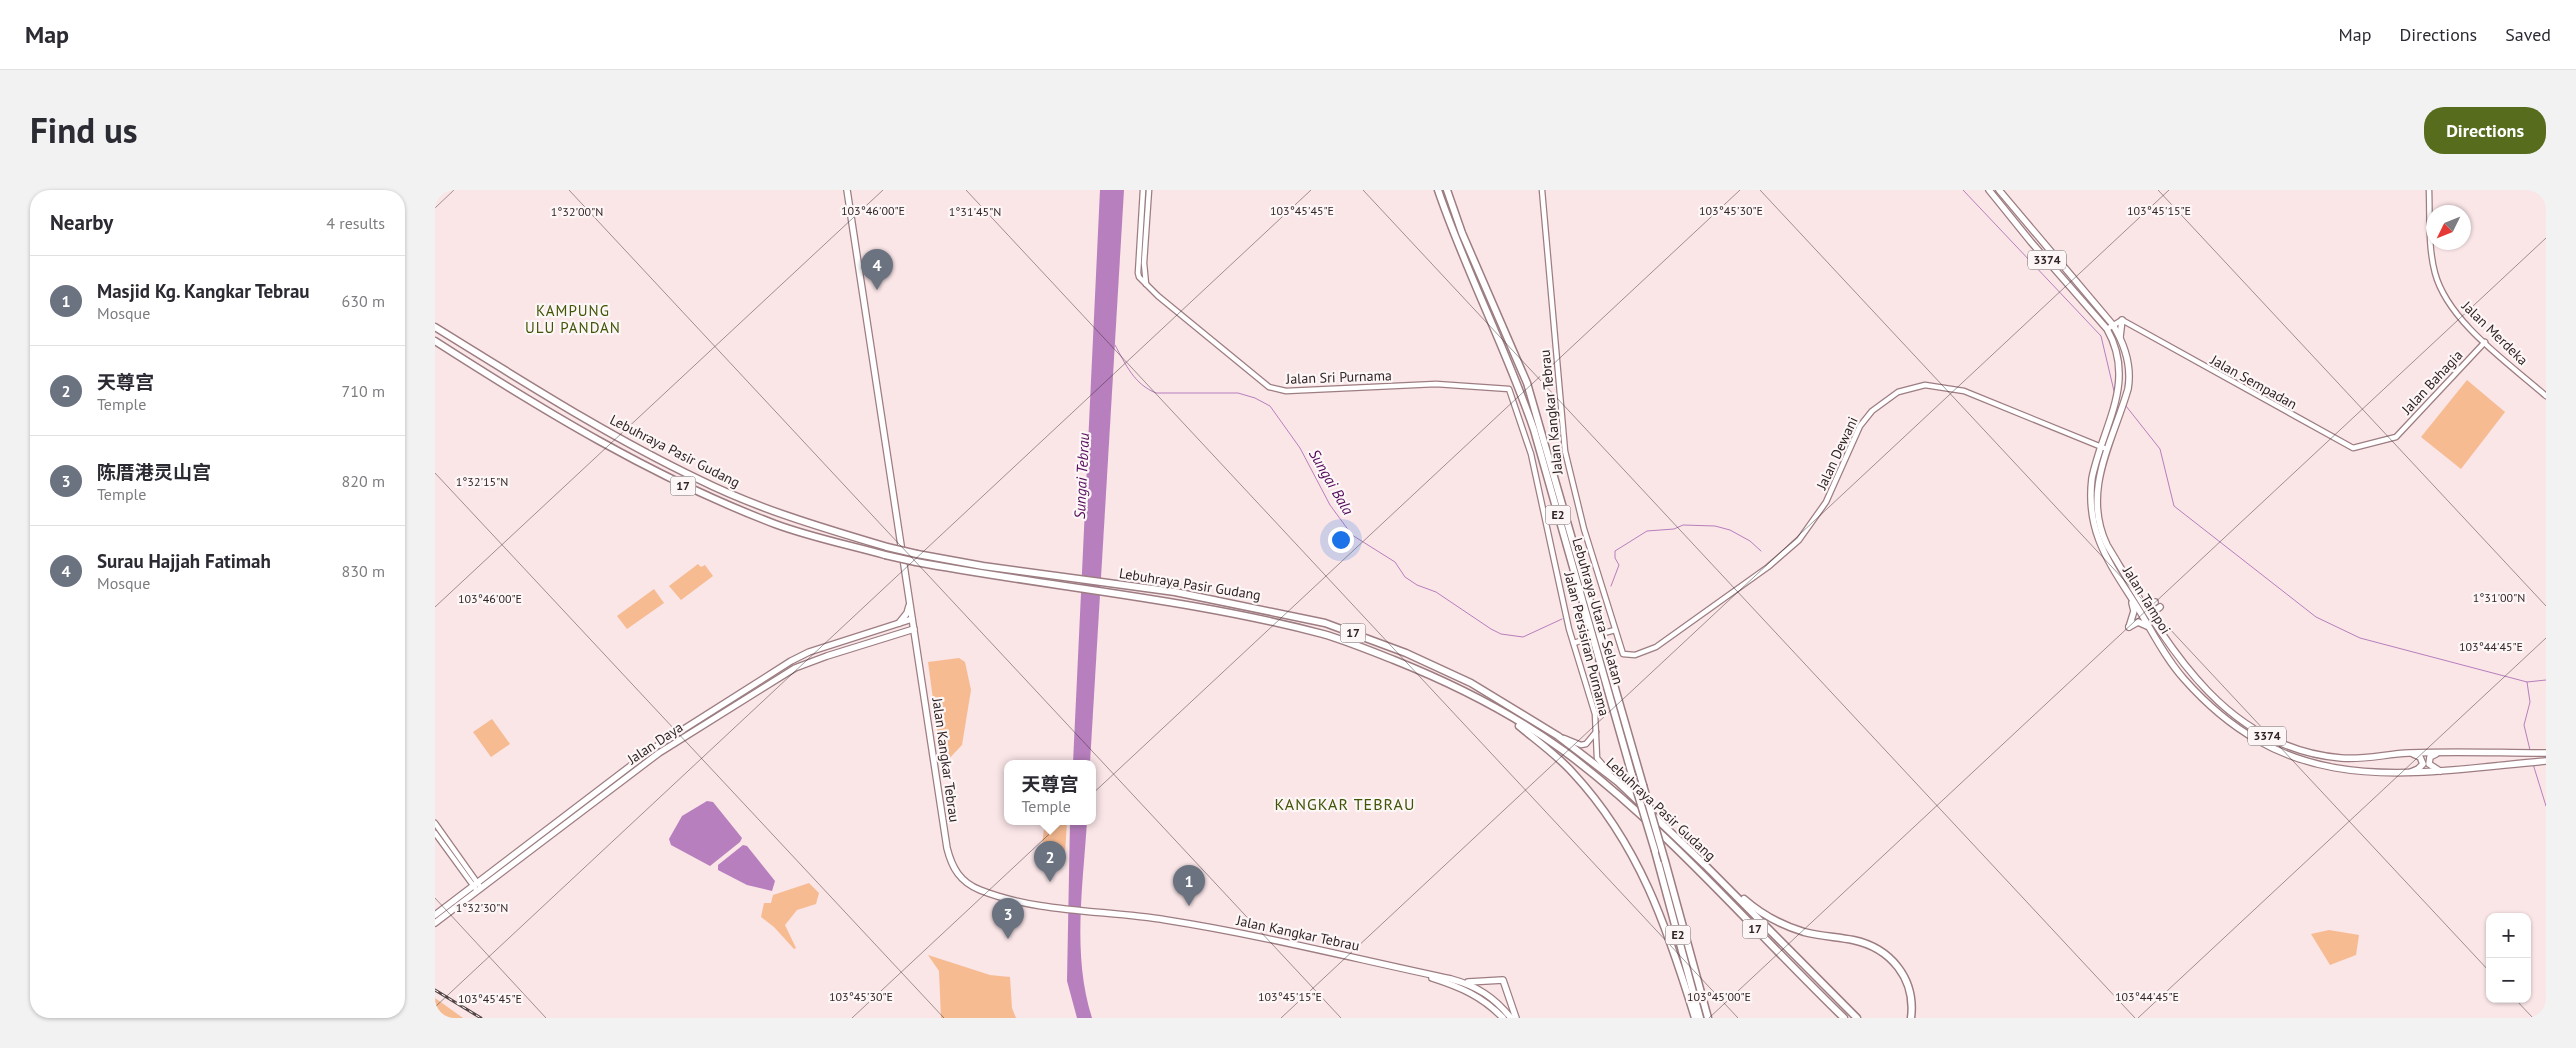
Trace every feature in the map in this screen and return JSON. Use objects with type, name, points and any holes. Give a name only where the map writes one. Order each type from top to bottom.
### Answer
[{"type":"highway","name":"Lebuhraya Utara–Selatan","points":[[1439,190],[1457,242],[1517,381],[1534,430],[1701,1018]]},
{"type":"highway","name":"Lebuhraya Utara–Selatan","points":[[1448,190],[1462,233],[1527,383],[1665,861],[1708,1018]]},
{"type":"highway","name":"Lebuhraya Pasir Gudang","points":[[435,327],[561,405],[699,480],[777,513],[887,547],[917,554],[1118,586],[1175,592],[1325,622],[1447,671],[1492,695],[1558,736],[1618,782],[1705,865],[1857,1018]]},
{"type":"highway","name":"Lebuhraya Pasir Gudang","points":[[435,341],[609,447],[698,492],[777,525],[916,562],[1205,610],[1323,634],[1437,678],[1509,716],[1562,750],[1618,794],[1844,1018]]},
{"type":"highway","points":[[435,347],[455,354]]},
{"type":"highway","points":[[1509,716],[1572,772],[1606,812],[1630,850],[1651,890],[1695,1018]]},
{"type":"highway","points":[[1705,865],[1750,904],[1776,921],[1805,932],[1867,944],[1886,954],[1901,969],[1909,986],[1911,1018]]},
{"type":"main road","name":"Jalan Kangkar Tebrau","points":[[847,190],[947,848],[953,869],[966,883],[979,890],[1000,896],[1086,911],[1195,924],[1406,969]]},
{"type":"main road","name":"Jalan Tampoi","points":[[1989,190],[2031,242],[2107,329],[2119,358],[2121,370],[2118,392],[2100,447],[2090,494],[2093,522],[2101,549],[2149,627],[2184,679],[2229,722],[2276,750],[2318,765],[2343,770],[2402,773],[2445,772],[2546,762]]},
{"type":"main road","name":"Jalan Tampoi","points":[[1999,190],[2113,325],[2125,348],[2130,379],[2098,479],[2097,494],[2102,530],[2107,545],[2179,660],[2208,693],[2242,721],[2279,742],[2306,752],[2342,758],[2367,758],[2403,753],[2546,753]]},
{"type":"main road","points":[[2120,337],[2122,320]]},
{"type":"main road","points":[[2130,597],[2134,611],[2129,627],[2138,622],[2149,627]]},
{"type":"main road","points":[[899,623],[907,613],[909,600]]},
{"type":"main road","points":[[2144,604],[2155,602]]},
{"type":"main road","points":[[2154,620],[2156,610],[2160,607]]},
{"type":"main road","name":"Jalan Daya","points":[[435,923],[477,887],[654,748],[791,661],[912,619]]},
{"type":"main road","name":"Jalan Daya","points":[[435,915],[477,887],[659,753],[795,668],[914,629]]},
{"type":"main road","points":[[901,632],[911,636],[916,644]]},
{"type":"main road","points":[[827,656],[850,644],[847,642],[830,646]]},
{"type":"main road","points":[[2444,752],[2432,756],[2428,761],[2432,768],[2445,772]]},
{"type":"main road","points":[[2402,773],[2418,769],[2423,764],[2422,759],[2417,755],[2403,753]]},
{"type":"main road","points":[[1406,969],[1465,983],[1494,999],[1511,1018]]},
{"type":"main road","points":[[1406,969],[1464,988],[1491,1005],[1503,1018]]},
{"type":"main road","points":[[1465,983],[1503,980],[1516,1018]]},
{"type":"street","points":[[1143,190],[1137,272],[1146,286]]},
{"type":"street","points":[[1146,286],[1145,263],[1149,190]]},
{"type":"street","name":"Jalan Kangkar Tebrau","points":[[1542,190],[1565,451],[1582,520],[1623,654]]},
{"type":"street","name":"Jalan Merdeka","points":[[2429,190],[2436,276],[2452,308],[2485,342],[2546,396]]},
{"type":"street","name":"Jalan Sri Purnama","points":[[1146,286],[1262,383],[1279,390],[1436,384],[1509,389]]},
{"type":"street","points":[[2107,329],[2122,320]]},
{"type":"street","name":"Jalan Sempadan","points":[[2122,320],[2347,446],[2358,448],[2396,437]]},
{"type":"street","name":"Jalan Bahagia","points":[[2396,437],[2485,342]]},
{"type":"street","name":"Jalan Dewani","points":[[1623,654],[1635,655],[1656,647],[1768,567],[1799,540],[1826,502],[1860,426],[1872,411],[1898,392],[1925,385],[1965,391],[2107,450]]},
{"type":"street","name":"Jalan Persisiran Purnama","points":[[1509,389],[1531,454],[1574,643],[1595,714],[1597,758],[1618,782]]},
{"type":"street","points":[[1604,633],[1615,630]]},
{"type":"street","points":[[1574,643],[1589,638]]},
{"type":"street","name":"Jalan Persisiran Purnama","points":[[1558,736],[1581,745],[1590,742],[1596,731]]},
{"type":"street","points":[[435,823],[477,887]]},
{"type":"street","points":[[435,833],[477,887]]},
{"type":"shaded area","points":[[1100,190],[1124,190],[1090,760],[1073,760]]},
{"type":"shaded area","points":[[2467,380],[2505,412],[2461,469],[2421,437]]},
{"type":"shaded area","points":[[698,564],[701,567],[705,565],[713,576],[681,600],[669,586]]},
{"type":"shaded area","points":[[654,589],[664,603],[627,629],[617,616]]},
{"type":"shaded area","points":[[959,658],[965,662],[971,690],[962,745],[942,766],[928,662]]},
{"type":"shaded area","points":[[492,719],[510,744],[491,757],[473,732]]},
{"type":"shaded area","points":[[707,801],[713,802],[742,838],[740,842],[710,866],[671,845],[669,839],[682,816]]},
{"type":"shaded area","points":[[1044,825],[1067,825],[1065,853],[1041,853]]},
{"type":"shaded area","points":[[1070,825],[1087,825],[1081,945],[1082,970],[1092,1018],[1077,1018],[1067,981]]},
{"type":"shaded area","points":[[743,845],[747,846],[775,881],[772,891],[747,885],[718,870],[718,865]]},
{"type":"shaded area","points":[[809,883],[819,893],[816,904],[797,910],[785,925],[796,948],[794,949],[774,927],[761,917],[764,903],[771,903],[773,895]]},
{"type":"shaded area","points":[[2329,930],[2359,935],[2356,955],[2330,965],[2311,934]]},
{"type":"shaded area","points":[[928,955],[990,975],[1010,977],[1012,1008],[1016,1018],[941,1018],[939,971]]},
{"type":"shaded area","points":[[435,998],[463,1018],[435,1018]]},
{"type":"waterway","points":[[1963,190],[2101,336],[2114,391]]},
{"type":"waterway","name":"Sungai Bala","points":[[1115,345],[1136,379],[1156,393],[1238,393],[1255,398],[1270,406],[1300,448],[1330,505],[1352,535],[1395,562],[1405,577],[1417,585],[1436,592],[1501,634],[1523,637],[1562,619]]},
{"type":"waterway","points":[[2126,406],[2160,449],[2174,506],[2316,617],[2360,638],[2527,682],[2546,680]]},
{"type":"waterway","points":[[1611,586],[1619,565],[1615,558],[1615,551],[1647,531],[1674,529],[1683,525],[1715,526],[1730,530],[1750,541],[1761,551]]},
{"type":"waterway","points":[[2527,682],[2530,702],[2524,725],[2530,750]]},
{"type":"waterway","points":[[2533,764],[2546,806]]},
{"type":"railway","points":[[435,990],[481,1018]]},
{"type":"place","name":"Surau Hajjah Fatimah","points":[[877,290]]},
{"type":"place","name":"天尊宫","points":[[1050,882]]},
{"type":"place","name":"Masjid Kg. Kangkar Tebrau","points":[[1189,906]]},
{"type":"place","name":"陈厝港灵山宫","points":[[1008,939]]},
{"type":"district","name":"KAMPUNG ULU PANDAN","points":[[573,320]]},
{"type":"district","name":"KANGKAR TEBRAU","points":[[1345,804]]},
{"type":"water label","name":"Sungai Tebrau","points":[[1082,476]]}]
